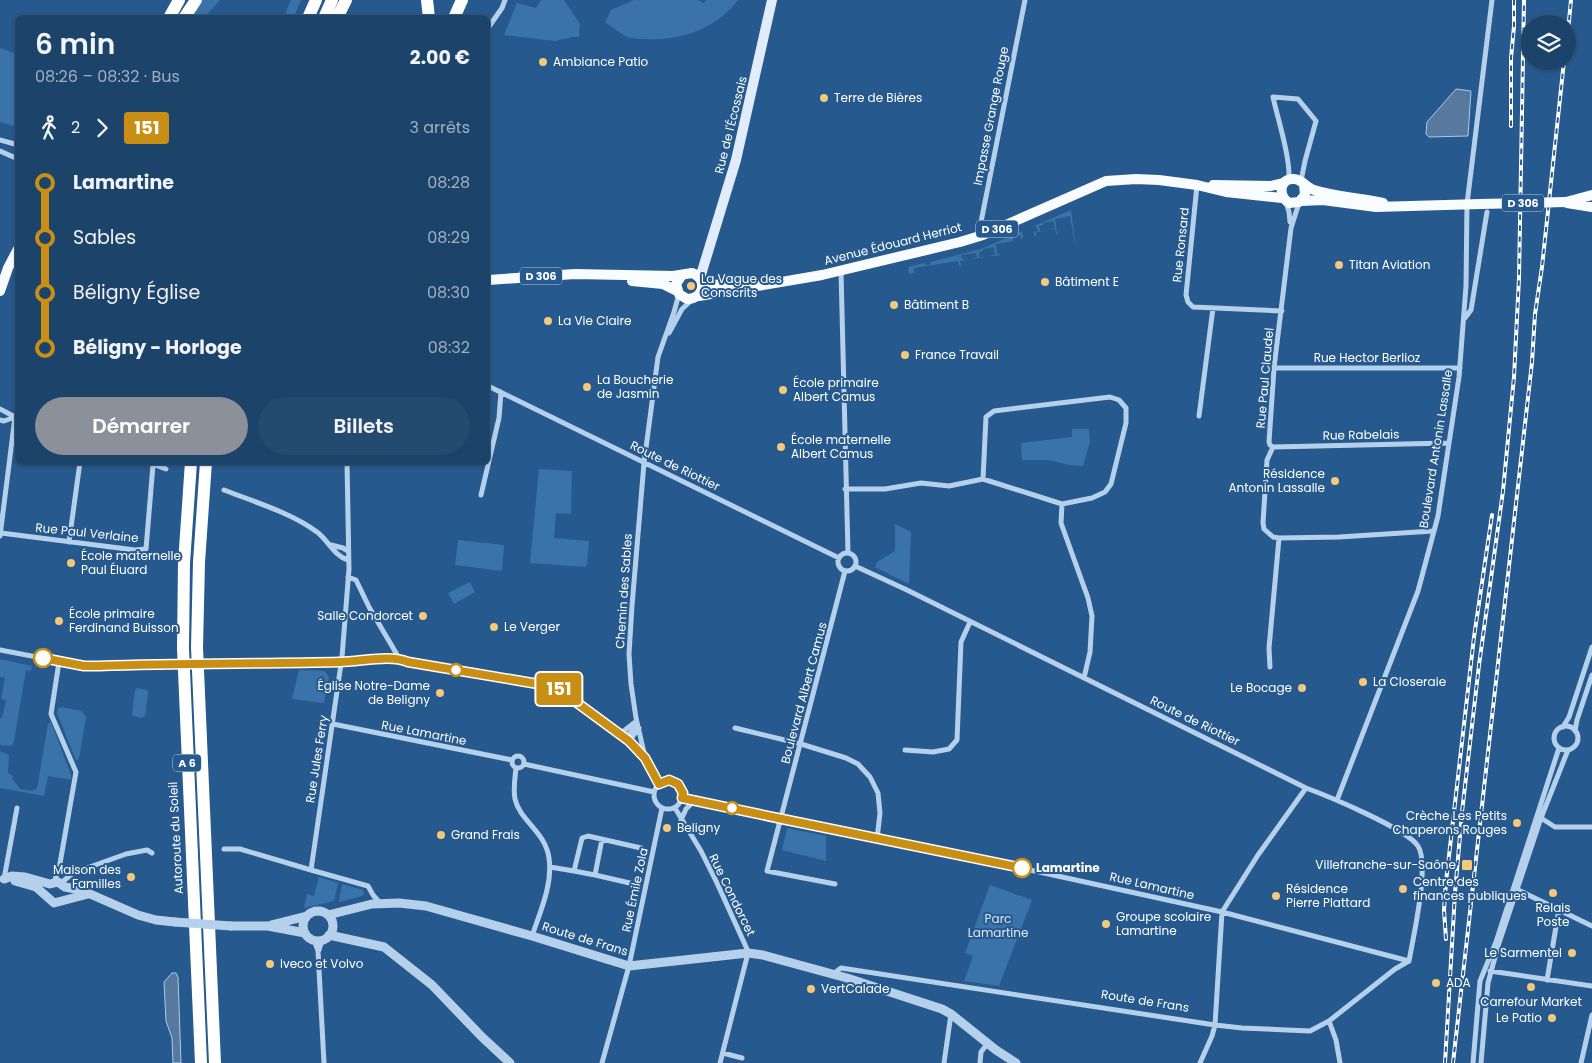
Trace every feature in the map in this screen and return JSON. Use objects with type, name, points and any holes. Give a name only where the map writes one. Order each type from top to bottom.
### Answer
[{"type":"highway","points":[[171,15],[179,0]]},
{"type":"highway","points":[[186,15],[196,0]]},
{"type":"highway","points":[[300,15],[307,0]]},
{"type":"highway","points":[[309,15],[316,0]]},
{"type":"highway","points":[[325,15],[332,0]]},
{"type":"highway","points":[[338,15],[346,0]]},
{"type":"highway","points":[[427,0],[429,15]]},
{"type":"highway","points":[[455,15],[462,0]]},
{"type":"highway","name":"Autoroute du Soleil","points":[[192,465],[184,563],[183,656],[201,1063]]},
{"type":"highway","name":"A 6","points":[[206,465],[198,562],[198,664],[215,1063]]},
{"type":"main road","name":"Rue de l'Écossais","points":[[701,280],[707,254],[736,160],[772,0]]},
{"type":"main road","name":"Avenue Édouard Herriot","points":[[696,297],[841,270],[983,235],[1106,181],[1136,179],[1197,185],[1271,186],[1286,181]]},
{"type":"main road","points":[[1295,179],[1303,183],[1305,195],[1300,202],[1292,204],[1284,200],[1281,190],[1286,181],[1295,179]]},
{"type":"main road","name":"D 306","points":[[1303,183],[1311,190],[1399,206]]},
{"type":"main road","name":"Avenue Édouard Herriot","points":[[1197,185],[1226,192],[1284,200]]},
{"type":"main road","name":"D 306","points":[[1300,202],[1322,200],[1376,208],[1467,204],[1484,208],[1566,202],[1592,195]]},
{"type":"main road","name":"D 306","points":[[1566,202],[1592,207]]},
{"type":"main road","points":[[0,273],[15,245]]},
{"type":"main road","name":"Rue de l'Écossais","points":[[684,274],[696,267],[707,254]]},
{"type":"main road","points":[[0,291],[15,256]]},
{"type":"main road","points":[[692,273],[701,280],[702,289],[696,297],[684,298],[678,293],[676,284],[684,274],[692,273]]},
{"type":"main road","name":"D 306","points":[[490,280],[575,274],[673,276],[684,274]]},
{"type":"main road","name":"D 306","points":[[594,275],[663,284],[678,293]]},
{"type":"main road","name":"Avenue Édouard Herriot","points":[[701,280],[722,284],[774,278],[793,279]]},
{"type":"street","points":[[490,25],[502,8],[505,0]]},
{"type":"street","name":"Impasse Grange Rouge","points":[[983,235],[981,222],[1025,0]]},
{"type":"street","name":"Boulevard Antonin Lassalle","points":[[1337,800],[1418,591],[1438,516],[1460,368],[1464,319],[1467,204],[1492,0]]},
{"type":"street","points":[[1286,181],[1289,171],[1273,97],[1298,100],[1316,121],[1303,166],[1303,183]]},
{"type":"street","points":[[0,140],[15,144]]},
{"type":"street","points":[[0,151],[15,158]]},
{"type":"street","name":"Rue Ronsard","points":[[1197,185],[1186,295],[1188,302],[1193,307],[1282,311]]},
{"type":"street","name":"Rue Paul Claudel","points":[[1284,200],[1290,212],[1291,228]]},
{"type":"street","name":"Rue Paul Claudel","points":[[1279,538],[1268,533],[1264,529],[1263,523],[1268,460],[1273,447],[1269,442],[1274,368],[1291,228],[1300,202]]},
{"type":"street","points":[[1464,319],[1471,310],[1484,208]]},
{"type":"street","points":[[841,270],[848,553]]},
{"type":"street","points":[[665,340],[677,304],[678,293]]},
{"type":"street","points":[[665,340],[682,309],[696,297]]},
{"type":"street","points":[[1199,416],[1213,308]]},
{"type":"street","name":"Chemin des Sables","points":[[645,758],[636,721],[629,654],[644,463],[658,357],[665,340]]},
{"type":"street","name":"Rue Hector Berlioz","points":[[1274,368],[1460,368]]},
{"type":"street","name":"Route de Riottier","points":[[490,387],[839,558]]},
{"type":"street","points":[[490,459],[500,418],[501,392]]},
{"type":"street","points":[[845,489],[886,489],[921,483],[949,486],[984,479],[1062,504],[1092,498],[1105,492],[1112,484],[1126,424],[1126,408],[1119,400],[1110,397],[994,411],[986,417],[984,426],[984,479]]},
{"type":"street","points":[[0,409],[15,416]]},
{"type":"street","points":[[0,420],[4,421],[15,416]]},
{"type":"street","points":[[0,534],[15,423]]},
{"type":"street","name":"Rue Rabelais","points":[[1273,447],[1449,444]]},
{"type":"street","points":[[69,542],[80,465]]},
{"type":"street","points":[[154,465],[166,469]]},
{"type":"street","name":"Rue Paul Verlaine","points":[[0,534],[135,550],[146,549],[154,465]]},
{"type":"street","name":"Rue Jules Ferry","points":[[311,870],[342,662],[348,576],[347,465]]},
{"type":"street","points":[[481,495],[488,465]]},
{"type":"street","points":[[224,490],[302,522],[317,532],[331,545],[337,554],[348,560]]},
{"type":"street","points":[[1062,504],[1061,522],[1088,598],[1092,616],[1090,652],[1084,678]]},
{"type":"street","points":[[1270,667],[1269,648],[1279,538],[1339,537],[1433,531]]},
{"type":"street","points":[[331,545],[343,548],[348,552]]},
{"type":"street","points":[[848,553],[855,558],[856,566],[851,571],[845,571],[839,566],[839,558],[843,554],[848,553]]},
{"type":"street","name":"Route de Riottier","points":[[856,566],[1306,788],[1337,800],[1407,836],[1418,847],[1422,860],[1418,912],[1408,960]]},
{"type":"street","name":"Boulevard Albert Camus","points":[[835,884],[767,871],[845,571]]},
{"type":"street","points":[[348,576],[356,580],[369,607],[399,658]]},
{"type":"street","points":[[905,750],[933,752],[949,749],[957,740],[961,642],[970,622]]},
{"type":"street","points":[[1563,727],[1568,727],[1575,731],[1578,737],[1574,748],[1568,750],[1559,748],[1555,743],[1555,736],[1567,721],[1592,647]]},
{"type":"street","points":[[0,650],[84,666],[342,662],[399,658],[408,662],[557,688],[625,737],[645,758],[659,784]]},
{"type":"street","points":[[57,884],[76,772],[51,714],[59,662]]},
{"type":"street","points":[[1575,731],[1592,675]]},
{"type":"street","points":[[625,737],[632,731],[636,721]]},
{"type":"street","name":"Rue Lamartine","points":[[333,724],[512,760]]},
{"type":"street","points":[[625,737],[639,728]]},
{"type":"street","points":[[735,728],[801,744],[846,758],[858,764],[870,777],[878,793],[880,813],[877,839]]},
{"type":"street","points":[[1481,1063],[1491,972],[1559,748]]},
{"type":"street","points":[[1473,1063],[1480,981],[1568,750]]},
{"type":"street","points":[[524,764],[523,758],[520,756],[514,757],[512,760],[512,764],[516,768],[515,800],[523,815],[541,836],[547,849],[550,867],[550,880],[532,936]]},
{"type":"street","points":[[516,768],[522,767],[524,764]]},
{"type":"street","points":[[524,764],[654,792]]},
{"type":"street","points":[[669,780],[678,784],[683,793],[675,808],[662,808],[656,803],[654,792],[659,784],[669,780]]},
{"type":"street","points":[[1200,1063],[1215,1025],[1222,912],[1258,855],[1306,788]]},
{"type":"street","name":"Rue Lamartine","points":[[682,798],[1021,868],[1222,912],[1408,960]]},
{"type":"street","points":[[681,820],[687,808],[695,800]]},
{"type":"street","points":[[2,879],[17,808]]},
{"type":"street","name":"Rue Émile Zola","points":[[602,1063],[629,966],[662,808]]},
{"type":"street","name":"Rue Condorcet","points":[[675,808],[717,882],[748,953]]},
{"type":"street","points":[[1541,818],[1555,827],[1592,827]]},
{"type":"street","points":[[574,870],[582,838],[588,836],[641,848]]},
{"type":"street","points":[[595,875],[602,839]]},
{"type":"street","points":[[224,849],[240,849],[368,886],[373,896],[380,903]]},
{"type":"street","points":[[88,894],[54,902],[48,899],[46,888],[57,884],[69,874],[118,856],[147,850],[152,853]]},
{"type":"street","points":[[550,867],[574,870],[634,884]]},
{"type":"street","points":[[2,879],[12,876],[25,877],[80,890],[148,918],[231,926],[268,926],[305,933],[308,936],[384,947],[432,985],[510,1063]]},
{"type":"street","points":[[2,879],[36,887],[46,894]]},
{"type":"street","points":[[57,884],[67,893],[64,899]]},
{"type":"street","points":[[1515,889],[1592,926]]},
{"type":"street","points":[[366,905],[373,896]]},
{"type":"street","name":"Route de Frans","points":[[328,915],[380,903],[426,906],[629,966],[748,953],[763,955],[848,978],[942,1009],[1016,1063]]},
{"type":"street","points":[[1547,980],[1559,909]]},
{"type":"street","points":[[305,933],[303,922],[310,913],[319,911],[328,915],[333,925],[322,938],[318,951],[324,1063]]},
{"type":"street","points":[[268,926],[307,916]]},
{"type":"street","points":[[720,1063],[748,953]]},
{"type":"street","name":"Route de Frans","points":[[836,975],[837,971],[842,968],[857,969],[1215,1025],[1310,1031],[1329,1022],[1408,960]]},
{"type":"street","points":[[848,978],[857,969]]},
{"type":"street","points":[[1484,970],[1592,986]]},
{"type":"street","points":[[944,1063],[951,1014]]},
{"type":"street","points":[[1581,1063],[1592,1015]]},
{"type":"street","points":[[1329,1022],[1336,1040],[1340,1063]]},
{"type":"street","points":[[980,1063],[981,1052],[988,1043]]},
{"type":"street","points":[[723,1053],[742,1058]]},
{"type":"green space","points":[[203,0],[220,0],[207,15],[192,15]]},
{"type":"green space","points":[[291,0],[301,0],[295,15],[285,15]]},
{"type":"green space","points":[[541,0],[564,0],[580,24],[579,37],[555,41],[504,35],[517,3],[536,8]]},
{"type":"green space","points":[[634,0],[698,0],[704,3],[706,0],[738,0],[720,18],[697,31],[673,38],[639,39],[628,37],[605,22],[611,10]]},
{"type":"green space","points":[[0,48],[14,53],[15,50],[15,126],[0,122]]},
{"type":"green space","points":[[1071,210],[1076,250],[1070,216],[1055,219],[1057,233],[1061,233],[1056,234],[1055,229],[1050,230],[1055,228],[1053,221],[1039,226],[1040,231],[1045,231],[1036,232],[1036,237],[1033,233],[1038,231],[1036,226],[1032,227]]},
{"type":"green space","points":[[1022,231],[1022,239],[1020,235],[1013,236],[1013,241],[996,244],[997,254],[1002,255],[990,256],[995,254],[994,247],[983,249],[983,251],[979,252],[979,257],[985,257],[972,259],[977,257],[976,253],[961,255],[962,259],[967,260],[960,261],[961,266],[959,266],[958,261],[914,268],[914,273],[909,274],[908,267],[925,263],[926,265],[931,264],[930,262],[981,249]]},
{"type":"green space","points":[[1072,429],[1089,429],[1090,442],[1083,466],[1049,460],[1022,460],[1021,443],[1072,437]]},
{"type":"green space","points":[[539,469],[572,471],[571,514],[556,513],[554,538],[589,541],[587,565],[585,567],[530,563]]},
{"type":"green space","points":[[895,524],[911,532],[909,584],[875,567],[877,562],[895,551]]},
{"type":"green space","points":[[458,540],[504,545],[502,571],[455,565]]},
{"type":"green space","points":[[470,582],[475,592],[454,604],[448,593]]},
{"type":"green space","points":[[0,659],[32,666],[31,671],[26,670],[14,741],[12,745],[8,746],[0,745],[0,718],[2,718],[6,700],[1,699],[5,678],[0,677]]},
{"type":"green space","points":[[299,670],[325,671],[329,677],[324,703],[292,699]]},
{"type":"green space","points":[[137,688],[147,690],[148,692],[145,716],[142,718],[132,714],[135,690]]},
{"type":"green space","points":[[58,708],[82,711],[86,717],[79,759],[76,761],[57,713]]},
{"type":"green space","points":[[51,722],[71,775],[71,780],[48,776],[44,796],[0,788],[0,751],[9,755],[8,773],[13,776],[12,778],[20,789],[32,791],[37,788],[48,724]]},
{"type":"green space","points":[[787,828],[826,836],[826,861],[782,850]]},
{"type":"green space","points":[[319,877],[338,883],[334,901],[304,908],[307,894],[314,896]]},
{"type":"green space","points":[[342,884],[363,890],[364,894],[339,902]]},
{"type":"green space","name":"Parc Lamartine","points":[[990,885],[1032,900],[999,986],[964,981],[973,956],[965,953]]},
{"type":"shaded area","points":[[1456,89],[1471,91],[1468,136],[1429,137],[1426,134],[1427,122]]},
{"type":"shaded area","points":[[172,973],[176,973],[178,977],[181,1063],[173,1063],[172,1038],[166,1021],[164,982]]},
{"type":"railway","points":[[1511,126],[1511,58],[1514,0]]},
{"type":"railway","points":[[1445,1063],[1455,893],[1462,812],[1479,665],[1503,491],[1514,377],[1519,278],[1524,0]]},
{"type":"railway","points":[[1570,15],[1571,0]]},
{"type":"railway","points":[[1453,1063],[1563,70]]},
{"type":"railway","points":[[1446,939],[1444,910],[1446,882],[1474,637],[1492,515]]},
{"type":"bus line","name":"151","points":[[43,658],[84,666],[99,666],[349,662],[399,658],[408,662],[544,685],[557,688],[629,741],[645,758],[659,784],[669,780],[674,781],[681,788],[682,798],[1022,868]]},
{"type":"place","name":"Ambiance Patio","points":[[543,62]]},
{"type":"place","name":"Terre de Bières","points":[[824,98]]},
{"type":"place","name":"Titan Aviation","points":[[1339,265]]},
{"type":"place","name":"Bâtiment E","points":[[1045,282]]},
{"type":"place","name":"La Vague des Conscrits","points":[[691,286]]},
{"type":"place","name":"Bâtiment B","points":[[894,305]]},
{"type":"place","name":"La Vie Claire","points":[[548,321]]},
{"type":"place","name":"France Travail","points":[[905,355]]},
{"type":"place","name":"La Boucherie de Jasmin","points":[[587,387]]},
{"type":"place","name":"École primaire Albert Camus","points":[[783,390]]},
{"type":"place","name":"École maternelle Albert Camus","points":[[781,447]]},
{"type":"place","name":"Résidence Antonin Lassalle","points":[[1335,481]]},
{"type":"place","name":"École maternelle Paul Éluard","points":[[71,563]]},
{"type":"place","name":"Salle Condorcet","points":[[423,616]]},
{"type":"place","name":"École primaire Ferdinand Buisson","points":[[59,621]]},
{"type":"place","name":"Le Verger","points":[[494,627]]},
{"type":"place","name":"La Closeraie","points":[[1363,682]]},
{"type":"place","name":"Le Bocage","points":[[1302,688]]},
{"type":"place","name":"Église Notre-Dame de Beligny","points":[[440,693]]},
{"type":"place","name":"Crèche Les Petits Chaperons Rouges","points":[[1517,823]]},
{"type":"place","name":"Beligny","points":[[667,828]]},
{"type":"place","name":"Grand Frais","points":[[441,835]]},
{"type":"place","name":"Villefranche-sur-Saône","points":[[1467,865]]},
{"type":"place","name":"Lamartine","points":[[1022,868]]},
{"type":"place","name":"Maison des Familles","points":[[131,877]]},
{"type":"place","name":"Centre des finances publiques","points":[[1403,889]]},
{"type":"place","name":"Relais Poste","points":[[1553,893]]},
{"type":"place","name":"Résidence Pierre Plattard","points":[[1276,896]]},
{"type":"place","name":"Groupe scolaire Lamartine","points":[[1106,924]]},
{"type":"place","name":"Le Sarmentel","points":[[1572,953]]},
{"type":"place","name":"Iveco et Volvo","points":[[270,964]]},
{"type":"place","name":"ADA","points":[[1436,983]]},
{"type":"place","name":"Carrefour Market","points":[[1531,987]]},
{"type":"place","name":"VertCalade","points":[[811,989]]},
{"type":"place","name":"Le Patio","points":[[1552,1018]]}]
